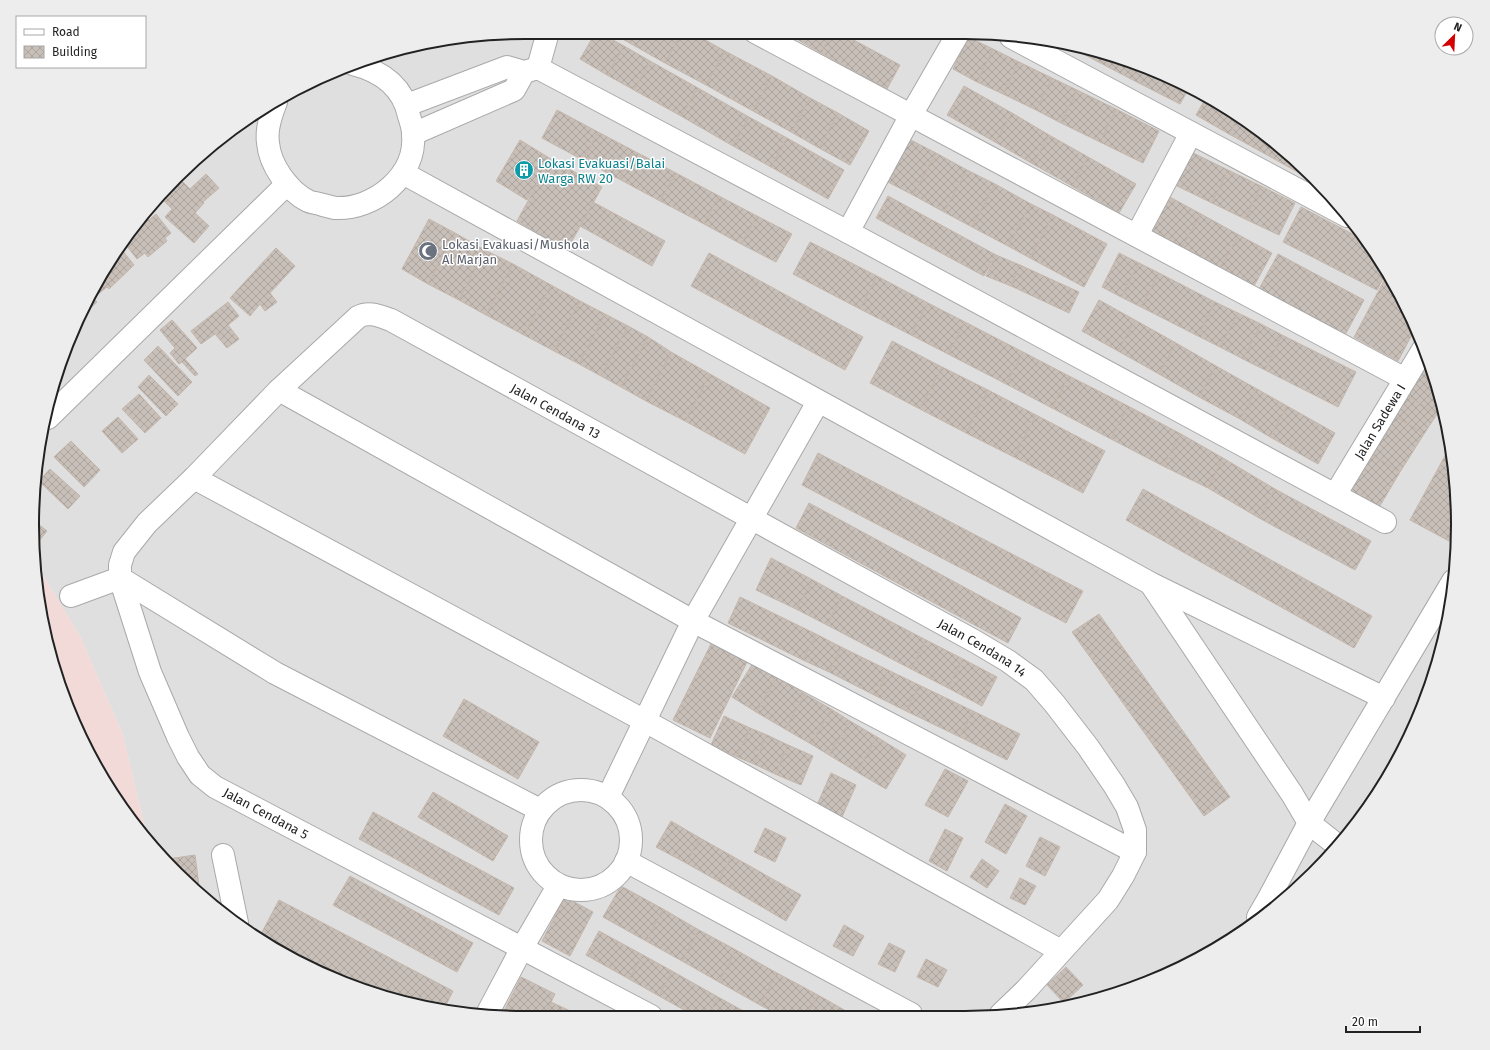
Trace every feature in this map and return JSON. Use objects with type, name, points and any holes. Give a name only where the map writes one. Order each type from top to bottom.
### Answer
[{"type":"street","points":[[413,134],[514,90],[531,70],[545,39]]},
{"type":"street","points":[[768,39],[1405,379]]},
{"type":"street","points":[[848,232],[911,115],[955,39]]},
{"type":"street","points":[[1021,42],[1333,209]]},
{"type":"street","points":[[273,110],[269,120],[268,143],[274,165],[286,184],[308,201],[334,208],[361,205],[385,193],[403,173],[409,161],[413,134],[407,105],[397,89],[384,77],[368,66]]},
{"type":"street","points":[[407,105],[507,67],[531,70],[848,232],[1385,522]]},
{"type":"street","points":[[1137,235],[1191,133]]},
{"type":"street","points":[[403,173],[1150,583],[1384,698]]},
{"type":"street","points":[[52,414],[286,184]]},
{"type":"street","name":"Jalan Cendana 13","points":[[279,390],[358,317],[369,314],[390,320],[751,518]]},
{"type":"street","name":"Jalan Sadewa I","points":[[1335,495],[1420,355]]},
{"type":"street","points":[[120,578],[120,565],[124,552],[147,523],[194,478],[279,390],[693,621],[1135,852],[1123,876],[1108,900],[1026,990],[1006,1009]]},
{"type":"street","points":[[608,798],[693,621],[818,402]]},
{"type":"street","points":[[194,478],[644,721],[1061,951]]},
{"type":"street","name":"Jalan Cendana 14","points":[[751,518],[976,642],[1008,661],[1034,680],[1073,728],[1114,785],[1127,807],[1135,830],[1135,852]]},
{"type":"street","points":[[71,596],[120,578]]},
{"type":"street","points":[[120,578],[275,673],[540,810]]},
{"type":"street","name":"Jalan Cendana 5","points":[[120,578],[150,672],[178,737],[188,757],[200,775],[215,787],[642,1011]]},
{"type":"street","points":[[1150,583],[1313,826],[1333,842]]},
{"type":"street","points":[[1263,909],[1313,826],[1384,698],[1446,594]]},
{"type":"street","points":[[572,791],[591,792],[608,798],[621,810],[630,826],[631,842],[626,861],[616,874],[600,886],[579,890],[558,886],[546,877],[537,866],[532,851],[531,837],[534,822],[540,810],[554,798],[572,791]]},
{"type":"street","points":[[223,855],[235,915]]},
{"type":"street","points":[[626,861],[905,1011]]},
{"type":"street","points":[[489,1010],[522,948],[558,886]]},
{"type":"shaded area","points":[[525,39],[997,40],[1060,48],[1121,65],[1151,76],[1208,104],[1261,139],[1309,181],[1351,229],[1386,282],[1414,339],[1434,399],[1442,430],[1447,462],[1450,493],[1450,557],[1442,620],[1434,651],[1414,711],[1401,740],[1386,768],[1351,821],[1309,869],[1261,911],[1208,946],[1151,974],[1121,985],[1060,1002],[1028,1007],[965,1011],[493,1010],[430,1002],[369,985],[339,974],[282,946],[229,911],[181,869],[145,828],[123,735],[80,636],[42,573],[39,525],[43,462],[48,430],[56,399],[76,339],[104,282],[121,255],[139,229],[181,181],[229,139],[282,104],[339,76],[369,65],[430,48],[462,43]]},
{"type":"shaded area","points":[[42,573],[80,636],[123,735],[145,828],[121,795],[104,768],[76,711],[65,681],[48,620]]},
{"type":"building","points":[[592,39],[612,39],[624,46],[607,75],[580,59]]},
{"type":"building","points":[[627,39],[678,39],[665,63],[626,41]]},
{"type":"building","points":[[678,39],[704,39],[725,51],[706,85],[665,63]]},
{"type":"building","points":[[796,39],[829,39],[821,53]]},
{"type":"building","points":[[829,39],[852,39],[900,65],[887,89],[821,53]]},
{"type":"building","points":[[967,39],[973,39],[993,49],[977,82],[953,69]]},
{"type":"building","points":[[624,46],[650,61],[634,90],[607,75]]},
{"type":"building","points":[[993,49],[1019,62],[1003,94],[977,82]]},
{"type":"building","points":[[725,51],[772,76],[753,111],[706,85]]},
{"type":"building","points":[[1087,56],[1091,56],[1133,69],[1129,78]]},
{"type":"building","points":[[650,61],[698,88],[681,116],[634,90]]},
{"type":"building","points":[[1019,62],[1052,78],[1036,110],[1003,94]]},
{"type":"building","points":[[1133,69],[1186,92],[1180,104],[1129,78]]},
{"type":"building","points":[[772,76],[810,98],[791,132],[753,111]]},
{"type":"building","points":[[1052,78],[1077,90],[1061,123],[1036,110]]},
{"type":"building","points":[[964,86],[1012,113],[995,142],[947,115]]},
{"type":"building","points":[[698,88],[749,117],[733,146],[681,116]]},
{"type":"building","points":[[1077,90],[1116,109],[1100,142],[1061,123]]},
{"type":"building","points":[[810,98],[838,113],[819,148],[791,132]]},
{"type":"building","points":[[1204,102],[1236,122],[1229,134],[1196,115]]},
{"type":"building","points":[[1116,109],[1159,131],[1143,163],[1100,142]]},
{"type":"building","points":[[557,110],[598,132],[583,160],[542,138]]},
{"type":"building","points":[[838,113],[869,131],[850,165],[819,148]]},
{"type":"building","points":[[1012,113],[1049,135],[1033,164],[995,142]]},
{"type":"building","points":[[749,117],[787,138],[771,167],[733,146]]},
{"type":"building","points":[[1236,122],[1265,142],[1260,151],[1229,134]]},
{"type":"building","points":[[598,132],[634,151],[619,179],[583,160]]},
{"type":"building","points":[[1049,135],[1088,157],[1072,186],[1033,164]]},
{"type":"building","points":[[787,138],[844,170],[828,199],[771,167]]},
{"type":"building","points":[[909,139],[936,153],[913,195],[886,181]]},
{"type":"building","name":"Lokasi Evakuasi/Balai Warga RW 20","points":[[520,140],[551,159],[527,200],[496,181]]},
{"type":"building","points":[[1265,142],[1301,174],[1260,151]]},
{"type":"building","points":[[1187,150],[1228,170],[1212,203],[1171,183]]},
{"type":"building","points":[[634,151],[676,173],[660,201],[619,179]]},
{"type":"building","points":[[936,153],[967,170],[944,212],[913,195]]},
{"type":"building","points":[[1088,157],[1136,184],[1119,213],[1072,186]]},
{"type":"building","points":[[551,159],[602,187],[567,250],[517,221]]},
{"type":"building","points":[[967,170],[995,184],[972,227],[944,212]]},
{"type":"building","points":[[1228,170],[1261,186],[1245,219],[1212,203]]},
{"type":"building","points":[[676,173],[719,196],[704,224],[660,201]]},
{"type":"building","points":[[206,174],[219,188],[203,202],[204,203],[195,213],[209,226],[194,243],[165,217],[172,209],[164,201],[182,181],[190,189]]},
{"type":"building","points":[[995,184],[1031,204],[1008,246],[972,227]]},
{"type":"building","points":[[1261,186],[1295,203],[1279,235],[1245,219]]},
{"type":"building","points":[[1166,195],[1201,214],[1182,247],[1148,228]]},
{"type":"building","points":[[719,196],[757,216],[741,244],[704,224]]},
{"type":"building","points":[[888,196],[996,255],[984,276],[876,218]]},
{"type":"building","points":[[593,202],[665,241],[652,266],[580,226]]},
{"type":"building","points":[[1031,204],[1053,215],[1030,258],[1008,246]]},
{"type":"building","points":[[1301,207],[1356,236],[1383,278],[1377,290],[1283,242]]},
{"type":"building","points":[[156,214],[171,233],[165,238],[167,241],[148,257],[145,253],[137,259],[127,246],[148,219],[149,220]]},
{"type":"building","points":[[1201,214],[1239,235],[1220,268],[1182,247]]},
{"type":"building","points":[[1053,215],[1107,244],[1084,287],[1030,258]]},
{"type":"building","points":[[757,216],[792,234],[776,262],[741,244]]},
{"type":"building","name":"Lokasi Evakuasi/Mushola Al Marjan","points":[[429,219],[455,233],[428,284],[402,269]]},
{"type":"building","points":[[455,233],[485,250],[459,300],[428,284]]},
{"type":"building","points":[[1239,235],[1272,253],[1254,286],[1220,268]]},
{"type":"building","points":[[810,242],[877,276],[860,309],[793,274]]},
{"type":"building","points":[[276,248],[295,266],[270,293],[277,302],[265,311],[260,304],[250,316],[230,298]]},
{"type":"building","points":[[485,250],[513,264],[486,315],[459,300]]},
{"type":"building","points":[[123,252],[134,265],[109,289],[107,287],[97,295]]},
{"type":"building","points":[[709,253],[863,337],[845,370],[691,286]]},
{"type":"building","points":[[1119,253],[1139,263],[1121,297],[1102,287]]},
{"type":"building","points":[[1278,254],[1364,300],[1345,335],[1259,289]]},
{"type":"building","points":[[996,255],[1020,265],[1011,286],[986,276]]},
{"type":"building","points":[[1139,263],[1159,273],[1141,307],[1121,297]]},
{"type":"building","points":[[513,264],[551,285],[524,335],[486,315]]},
{"type":"building","points":[[1020,265],[1079,292],[1069,313],[1011,286]]},
{"type":"building","points":[[1159,273],[1215,302],[1198,336],[1141,307]]},
{"type":"building","points":[[877,276],[928,303],[911,335],[860,309]]},
{"type":"building","points":[[1384,280],[1412,335],[1398,361],[1354,337]]},
{"type":"building","points":[[551,285],[580,301],[554,351],[524,335]]},
{"type":"building","points":[[95,300],[97,302],[90,309]]},
{"type":"building","points":[[1099,300],[1135,320],[1118,351],[1082,331]]},
{"type":"building","points":[[580,301],[605,314],[579,364],[554,351]]},
{"type":"building","points":[[228,302],[239,316],[228,325],[239,339],[227,348],[215,334],[201,344],[191,331]]},
{"type":"building","points":[[1215,302],[1238,313],[1220,347],[1198,336]]},
{"type":"building","points":[[928,303],[965,322],[948,354],[911,335]]},
{"type":"building","points":[[1238,313],[1261,324],[1243,359],[1220,347]]},
{"type":"building","points":[[605,314],[628,326],[601,376],[579,364]]},
{"type":"building","points":[[172,320],[197,348],[185,359],[198,374],[195,376],[182,362],[179,364],[170,353],[175,348],[160,330]]},
{"type":"building","points":[[1135,320],[1176,343],[1159,374],[1118,351]]},
{"type":"building","points":[[965,322],[1023,352],[1006,384],[948,354]]},
{"type":"building","points":[[1261,324],[1282,335],[1265,370],[1243,359]]},
{"type":"building","points":[[628,326],[648,337],[621,387],[601,376]]},
{"type":"building","points":[[1282,335],[1356,372],[1338,407],[1265,370]]},
{"type":"building","points":[[648,337],[671,352],[646,401],[621,387]]},
{"type":"building","points":[[892,341],[942,367],[920,409],[870,383]]},
{"type":"building","points":[[1176,343],[1216,366],[1199,397],[1159,374]]},
{"type":"building","points":[[158,346],[192,382],[178,396],[144,360]]},
{"type":"building","points":[[671,352],[710,374],[685,421],[646,401]]},
{"type":"building","points":[[1023,352],[1069,376],[1052,408],[1006,384]]},
{"type":"building","points":[[1423,364],[1437,414],[1405,394]]},
{"type":"building","points":[[1216,366],[1257,389],[1240,419],[1199,397]]},
{"type":"building","points":[[942,367],[988,390],[966,433],[920,409]]},
{"type":"building","points":[[710,374],[770,408],[745,454],[685,421]]},
{"type":"building","points":[[149,375],[178,404],[166,416],[138,387]]},
{"type":"building","points":[[1069,376],[1128,406],[1111,439],[1052,408]]},
{"type":"building","points":[[1257,389],[1287,406],[1270,437],[1240,419]]},
{"type":"building","points":[[988,390],[1036,415],[1014,457],[966,433]]},
{"type":"building","points":[[139,394],[161,418],[145,433],[122,409]]},
{"type":"building","points":[[1405,394],[1437,414],[1424,434],[1392,414]]},
{"type":"building","points":[[1128,406],[1181,434],[1163,466],[1111,439]]},
{"type":"building","points":[[1287,406],[1335,433],[1318,464],[1270,437]]},
{"type":"building","points":[[1392,414],[1424,434],[1400,472],[1369,453]]},
{"type":"building","points":[[1036,415],[1105,451],[1083,493],[1014,457]]},
{"type":"building","points":[[118,417],[138,439],[122,453],[102,431]]},
{"type":"building","points":[[1181,434],[1223,458],[1208,488],[1163,466]]},
{"type":"building","points":[[71,441],[100,470],[84,487],[54,457]]},
{"type":"building","points":[[818,453],[1083,591],[1066,623],[802,485]]},
{"type":"building","points":[[1369,453],[1400,472],[1378,509],[1346,489]]},
{"type":"building","points":[[1446,454],[1450,493],[1451,525],[1451,538],[1449,541],[1410,520]]},
{"type":"building","points":[[1223,458],[1275,489],[1259,518],[1208,488]]},
{"type":"building","points":[[50,469],[80,496],[68,509],[41,483],[41,478]]},
{"type":"building","points":[[1143,489],[1372,616],[1354,648],[1126,520]]},
{"type":"building","points":[[1275,489],[1371,541],[1355,570],[1259,518]]},
{"type":"building","points":[[809,503],[1021,618],[1008,643],[796,528]]},
{"type":"building","points":[[39,524],[47,531],[39,541]]},
{"type":"building","points":[[771,558],[813,580],[796,609],[756,590]]},
{"type":"building","points":[[813,580],[842,596],[827,625],[796,609]]},
{"type":"building","points":[[842,596],[926,640],[911,669],[827,625]]},
{"type":"building","points":[[740,597],[816,634],[803,660],[728,623]]},
{"type":"building","points":[[1099,614],[1230,797],[1204,816],[1072,632]]},
{"type":"building","points":[[816,634],[841,647],[829,672],[803,660]]},
{"type":"building","points":[[926,640],[963,659],[948,688],[911,669]]},
{"type":"building","points":[[712,642],[748,660],[710,738],[673,720]]},
{"type":"building","points":[[841,647],[888,670],[876,696],[829,672]]},
{"type":"building","points":[[963,659],[997,677],[982,706],[948,688]]},
{"type":"building","points":[[753,663],[777,677],[756,712],[732,697]]},
{"type":"building","points":[[888,670],[919,685],[906,711],[876,696]]},
{"type":"building","points":[[777,677],[805,694],[785,729],[756,712]]},
{"type":"building","points":[[919,685],[973,711],[960,737],[906,711]]},
{"type":"building","points":[[805,694],[831,709],[811,744],[785,729]]},
{"type":"building","points":[[464,699],[539,742],[518,779],[443,736]]},
{"type":"building","points":[[831,709],[850,721],[829,755],[811,744]]},
{"type":"building","points":[[973,711],[1020,734],[1007,760],[960,737]]},
{"type":"building","points":[[724,716],[750,728],[737,757],[711,745]]},
{"type":"building","points":[[850,721],[877,737],[857,772],[829,755]]},
{"type":"building","points":[[750,728],[767,735],[754,764],[737,757]]},
{"type":"building","points":[[767,735],[788,745],[775,774],[754,764]]},
{"type":"building","points":[[877,737],[906,755],[886,789],[857,772]]},
{"type":"building","points":[[788,745],[813,756],[801,785],[775,774]]},
{"type":"building","points":[[945,769],[968,781],[948,817],[925,805]]},
{"type":"building","points":[[831,773],[856,785],[842,817],[817,805]]},
{"type":"building","points":[[433,792],[508,836],[493,861],[418,817]]},
{"type":"building","points":[[1005,804],[1027,816],[1006,854],[985,842]]},
{"type":"building","points":[[373,812],[514,888],[499,915],[359,839]]},
{"type":"building","points":[[671,821],[700,838],[686,863],[656,847]]},
{"type":"building","points":[[765,828],[786,838],[775,862],[754,852]]},
{"type":"building","points":[[945,829],[963,838],[947,871],[929,861]]},
{"type":"building","points":[[1040,837],[1060,847],[1045,876],[1026,866]]},
{"type":"building","points":[[700,838],[732,856],[718,881],[686,863]]},
{"type":"building","points":[[195,855],[199,885],[181,869],[172,858]]},
{"type":"building","points":[[732,856],[801,895],[786,921],[718,881]]},
{"type":"building","points":[[982,859],[999,871],[987,888],[970,877]]},
{"type":"building","points":[[350,876],[473,943],[457,972],[333,905]]},
{"type":"building","points":[[1020,878],[1036,886],[1025,905],[1010,898]]},
{"type":"building","points":[[621,886],[663,909],[646,941],[603,917]]},
{"type":"building","points":[[565,897],[593,912],[570,956],[542,941]]},
{"type":"building","points":[[279,900],[453,991],[446,1005],[430,1002],[369,985],[323,967],[261,933]]},
{"type":"building","points":[[663,909],[699,930],[682,961],[646,941]]},
{"type":"building","points":[[844,925],[864,936],[853,956],[833,946]]},
{"type":"building","points":[[699,930],[736,950],[719,982],[682,961]]},
{"type":"building","points":[[599,931],[643,955],[629,979],[586,955]]},
{"type":"building","points":[[889,943],[905,951],[895,972],[878,964]]},
{"type":"building","points":[[736,950],[777,973],[760,1005],[719,982]]},
{"type":"building","points":[[643,955],[672,971],[659,996],[629,979]]},
{"type":"building","points":[[926,959],[947,970],[938,987],[917,977]]},
{"type":"building","points":[[1066,967],[1083,985],[1067,1000],[1062,1001],[1047,985]]},
{"type":"building","points":[[672,971],[718,997],[711,1011],[686,1011],[659,996]]},
{"type":"building","points":[[777,973],[818,995],[809,1011],[771,1011],[760,1005]]},
{"type":"building","points":[[521,977],[555,994],[547,1011],[504,1010]]},
{"type":"building","points":[[818,995],[846,1011],[809,1011]]},
{"type":"building","points":[[718,997],[743,1011],[711,1011]]},
{"type":"building","points":[[551,1002],[570,1011],[547,1011]]},
{"type":"place","name":"Lokasi Evakuasi/Balai Warga RW 20","points":[[524,170]]},
{"type":"place","name":"Lokasi Evakuasi/Mushola Al Marjan","points":[[428,251]]}]
